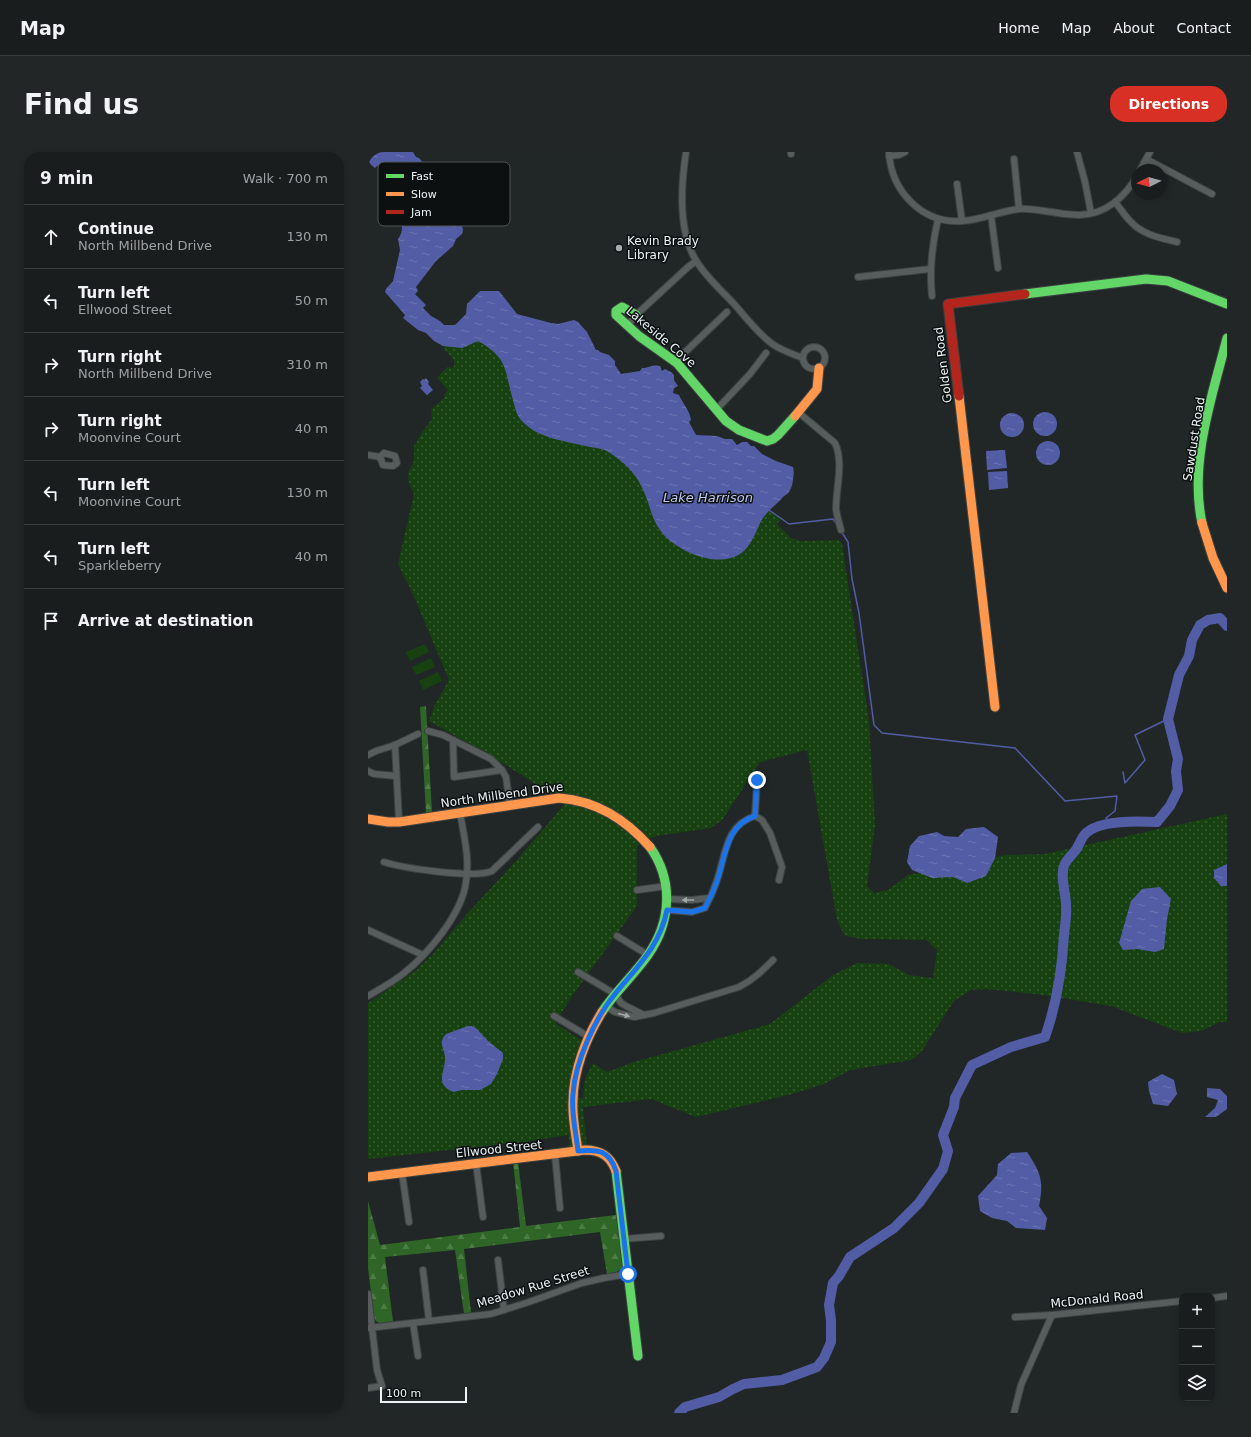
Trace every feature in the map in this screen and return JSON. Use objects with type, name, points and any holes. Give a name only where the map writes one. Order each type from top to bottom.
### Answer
[{"type":"street","points":[[686,152],[682,188],[683,207],[687,240],[696,261],[735,306],[771,343],[804,358]]},
{"type":"street","points":[[905,152],[899,155],[889,154],[894,178],[910,202],[938,219],[950,221],[962,221],[1019,209],[1071,215],[1091,213],[1102,210],[1115,202],[1124,194],[1131,184]]},
{"type":"street","points":[[1077,152],[1091,213]]},
{"type":"street","points":[[1143,164],[1150,152]]},
{"type":"street","points":[[1014,159],[1019,209]]},
{"type":"street","points":[[1146,159],[1212,194]]},
{"type":"street","points":[[957,184],[962,221]]},
{"type":"street","points":[[1115,202],[1131,222],[1141,230],[1154,236],[1177,242]]},
{"type":"street","points":[[991,214],[998,268]]},
{"type":"street","points":[[932,296],[930,269],[933,242],[938,219]]},
{"type":"street","points":[[627,326],[636,315],[696,261]]},
{"type":"street","points":[[858,277],[930,269]]},
{"type":"street","name":"Golden Road","points":[[995,707],[948,304],[1146,279],[1168,281],[1227,304]]},
{"type":"street","name":"Lakeside Cove","points":[[636,315],[622,307],[616,311],[616,315],[627,326],[677,363],[726,421],[739,430],[767,441],[778,435],[817,389],[820,381],[818,373],[819,368]]},
{"type":"street","points":[[677,363],[680,357],[726,312]]},
{"type":"street","name":"Sawdust Road","points":[[1227,338],[1208,413],[1200,455],[1198,489],[1199,505],[1206,542],[1227,588]]},
{"type":"street","points":[[816,348],[820,349],[825,360],[824,364],[819,368],[811,368],[807,367],[804,362],[804,358],[808,349],[816,348]]},
{"type":"street","points":[[716,410],[750,374],[766,353]]},
{"type":"street","points":[[798,412],[835,443],[838,450],[840,459],[836,508],[841,530]]},
{"type":"street","points":[[368,455],[380,457]]},
{"type":"street","points":[[428,731],[443,735],[491,759],[502,770],[506,777],[510,805]]},
{"type":"street","points":[[368,755],[395,745],[418,734]]},
{"type":"street","points":[[453,740],[454,777],[502,770]]},
{"type":"street","points":[[395,745],[398,822]]},
{"type":"street","points":[[368,771],[374,774],[396,776]]},
{"type":"street","points":[[755,816],[757,780]]},
{"type":"street","name":"North Millbend Drive","points":[[368,819],[398,822],[567,798],[585,801],[601,808],[635,830],[651,847],[661,867],[667,886],[667,910],[661,930],[648,955],[605,1006],[589,1037],[575,1079],[573,1094],[573,1112],[578,1151]]},
{"type":"street","points":[[368,996],[394,981],[423,955],[434,943],[458,909],[464,894],[467,874],[466,853],[460,813]]},
{"type":"street","points":[[667,910],[692,912],[705,908],[714,888],[730,837],[740,823],[747,818],[755,816],[762,820],[770,833],[782,867],[779,880]]},
{"type":"street","points":[[384,862],[394,866],[467,874],[486,874],[492,871],[538,827]]},
{"type":"street","points":[[637,890],[667,886]]},
{"type":"street","points":[[668,899],[692,900],[709,898]]},
{"type":"street","points":[[368,930],[423,955]]},
{"type":"street","points":[[617,936],[648,955]]},
{"type":"street","points":[[605,1006],[623,1015],[634,1017],[644,1015],[739,987],[756,977],[773,960]]},
{"type":"street","points":[[578,972],[615,994],[622,1003],[644,1015]]},
{"type":"street","points":[[554,1016],[589,1037]]},
{"type":"street","name":"Ellwood Street","points":[[368,1177],[578,1151],[600,1151],[607,1155],[613,1162],[624,1239]]},
{"type":"street","points":[[554,1155],[560,1208]]},
{"type":"street","points":[[476,1163],[483,1217]]},
{"type":"street","points":[[402,1173],[409,1222]]},
{"type":"street","points":[[638,1356],[624,1239],[661,1236]]},
{"type":"street","points":[[498,1260],[504,1310]]},
{"type":"street","points":[[423,1270],[429,1321]]},
{"type":"street","name":"Meadow Rue Street","points":[[370,1328],[478,1316],[504,1310],[582,1283],[628,1274]]},
{"type":"street","points":[[368,1294],[370,1328],[377,1370],[382,1386],[368,1388]]},
{"type":"street","points":[[1215,1298],[1227,1296]]},
{"type":"street","name":"McDonald Road","points":[[1015,1317],[1052,1315],[1179,1301]]},
{"type":"street","points":[[1014,1413],[1021,1385],[1052,1315]]},
{"type":"street","points":[[413,1323],[418,1356]]},
{"type":"green space","points":[[467,330],[677,449],[781,519],[777,524],[791,538],[800,541],[839,540],[842,544],[869,721],[875,825],[867,886],[874,893],[888,890],[908,875],[1006,855],[1045,854],[1227,814],[1227,1022],[1220,1022],[1201,1031],[1182,1033],[1111,1006],[1044,995],[987,989],[971,990],[954,1001],[922,1051],[911,1060],[850,1070],[824,1084],[792,1094],[696,1117],[651,1099],[583,1107],[587,1147],[584,1147],[581,1144],[574,1145],[570,1149],[568,1135],[530,1141],[368,1159],[368,1003],[415,971],[433,954],[466,915],[516,861],[565,803],[481,750],[429,721],[435,705],[449,680],[413,594],[398,564],[414,494],[409,484],[408,473],[414,461],[414,446],[432,419],[431,409],[445,397],[444,395],[448,390],[437,378],[447,367],[453,368],[453,360],[443,348],[459,333]],"holes":[[[807,750],[837,920],[845,936],[862,939],[926,940],[937,950],[933,978],[909,975],[889,964],[857,963],[833,975],[770,1024],[634,1062],[607,1072],[593,1063],[585,1079],[583,1098],[569,1098],[581,1040],[555,1023],[572,996],[637,906],[637,846],[640,843],[656,836],[711,828],[722,820],[760,762]]]},
{"type":"green space","points":[[425,644],[429,652],[410,661],[406,652]]},
{"type":"green space","points":[[431,658],[435,667],[416,675],[412,667]]},
{"type":"green space","points":[[438,672],[442,681],[423,690],[419,681]]},
{"type":"green space","points":[[426,706],[432,813],[426,813],[420,707]]},
{"type":"green space","points":[[513,1162],[518,1162],[526,1226],[616,1215],[623,1266],[622,1269],[607,1274],[600,1232],[464,1249],[471,1313],[464,1314],[455,1250],[385,1257],[393,1322],[380,1323],[376,1321],[374,1318],[368,1268],[368,1201],[380,1245],[520,1227]]},
{"type":"water","name":"Lake Harrison","points":[[368,152],[413,152],[422,162],[378,162],[378,166],[375,168],[371,165],[368,159]]},
{"type":"water","name":"Lake Harrison","points":[[402,226],[462,226],[462,234],[456,239],[453,246],[436,261],[416,287],[418,291],[415,294],[426,305],[423,308],[444,325],[455,325],[466,314],[467,304],[480,291],[499,291],[517,314],[558,324],[574,320],[578,322],[587,332],[596,350],[609,355],[615,361],[615,365],[621,374],[640,371],[642,368],[655,365],[660,366],[662,371],[665,369],[671,372],[674,375],[674,380],[678,386],[674,388],[673,393],[679,395],[688,411],[691,420],[689,422],[696,435],[717,436],[725,439],[732,439],[737,445],[742,442],[747,442],[751,446],[754,446],[762,454],[793,467],[793,482],[790,491],[763,518],[748,547],[736,556],[725,559],[712,559],[688,552],[677,546],[667,538],[658,527],[642,487],[634,474],[624,463],[603,450],[562,441],[544,435],[535,431],[521,420],[516,410],[504,366],[495,353],[488,347],[478,341],[462,348],[443,346],[434,341],[426,333],[418,330],[403,318],[405,315],[385,292],[393,281],[400,250],[398,239]]},
{"type":"water","points":[[426,378],[429,382],[428,384],[433,390],[427,395],[420,388],[422,386],[420,382]]},
{"type":"water","points":[[1045,412],[1054,415],[1057,424],[1054,433],[1045,436],[1036,433],[1033,424],[1036,415]]},
{"type":"water","points":[[1012,413],[1021,416],[1024,425],[1021,434],[1012,437],[1003,434],[1000,425],[1003,416]]},
{"type":"water","points":[[1048,441],[1057,444],[1060,453],[1057,462],[1048,465],[1039,462],[1036,453],[1039,444]]},
{"type":"water","points":[[1005,450],[1007,468],[987,470],[986,451]]},
{"type":"water","points":[[1007,471],[1008,488],[989,490],[988,472]]},
{"type":"water","points":[[984,827],[998,837],[995,858],[986,876],[967,883],[953,877],[932,878],[912,870],[907,862],[910,846],[919,836],[937,832],[944,836],[958,837],[966,829]]},
{"type":"water","points":[[1227,864],[1227,886],[1221,886],[1214,878],[1214,870]]},
{"type":"water","points":[[1160,887],[1171,899],[1164,949],[1155,952],[1137,949],[1123,950],[1119,943],[1131,901],[1142,889]]},
{"type":"water","points":[[468,1026],[476,1028],[488,1041],[503,1053],[503,1059],[491,1084],[480,1090],[462,1090],[454,1092],[444,1086],[442,1079],[445,1056],[442,1040],[446,1034]]},
{"type":"water","points":[[1162,1074],[1174,1080],[1177,1094],[1168,1106],[1153,1104],[1149,1091],[1148,1082]]},
{"type":"water","points":[[1207,1088],[1220,1089],[1227,1096],[1227,1109],[1216,1117],[1205,1117],[1215,1108],[1218,1100],[1207,1097]]},
{"type":"water","points":[[1027,1152],[1040,1178],[1041,1190],[1039,1206],[1047,1218],[1045,1230],[1016,1228],[1007,1221],[992,1218],[980,1211],[978,1196],[997,1175],[998,1164],[1011,1153]]},
{"type":"waterway","points":[[769,510],[789,524],[833,519],[837,525]]},
{"type":"waterway","points":[[841,531],[848,542],[852,579],[859,613],[874,725],[882,733],[1015,748],[1065,801],[1117,796],[1115,811],[1106,818],[1111,823]]},
{"type":"waterway","points":[[679,1413],[685,1407],[719,1397],[744,1384],[782,1380],[817,1367],[824,1358],[831,1342],[829,1305],[833,1283],[850,1257],[894,1228],[919,1203],[943,1169],[948,1151],[943,1135],[954,1107],[955,1098],[972,1065],[1011,1047],[1045,1037],[1056,999],[1062,961],[1066,912],[1063,875],[1065,864],[1084,835],[1092,829],[1120,822],[1157,822],[1170,806],[1178,790],[1176,771],[1178,759],[1168,719],[1179,675],[1189,656],[1192,640],[1200,625],[1208,620],[1220,618],[1227,626]]},
{"type":"waterway","points":[[1123,772],[1125,783],[1145,760],[1135,735],[1168,719]]},
{"type":"traffic: fast","points":[[1025,294],[1146,279],[1168,281],[1227,304]]},
{"type":"traffic: fast","points":[[636,315],[622,307],[616,311],[616,315],[639,336],[677,363],[726,421],[739,430],[767,441],[778,435],[795,416]]},
{"type":"traffic: fast","points":[[1202,523],[1198,477],[1200,453],[1209,406],[1227,338]]},
{"type":"traffic: fast","points":[[602,1012],[648,955],[656,942],[661,929],[667,901],[666,887],[658,860],[650,847]]},
{"type":"traffic: fast","points":[[616,1171],[638,1356]]},
{"type":"traffic: slow","points":[[795,416],[817,389],[819,368]]},
{"type":"traffic: slow","points":[[959,396],[995,707]]},
{"type":"traffic: slow","points":[[1202,523],[1213,558],[1227,588]]},
{"type":"traffic: slow","points":[[368,819],[399,822],[559,798],[598,807],[631,828],[650,847]]},
{"type":"traffic: slow","points":[[578,1151],[573,1108],[575,1079],[586,1044],[602,1012]]},
{"type":"traffic: slow","points":[[368,1177],[585,1150],[596,1151],[604,1155],[611,1161],[616,1171]]},
{"type":"traffic: jam","points":[[959,396],[948,304],[1025,294]]},
{"type":"place","name":"Kevin Brady Library","points":[[619,248]]},
{"type":"route","points":[[628,1274],[616,1171],[613,1162],[607,1155],[600,1151],[578,1151],[573,1112],[575,1079],[582,1056],[599,1016],[605,1006],[648,955],[661,930],[667,910],[692,912],[705,908],[714,888],[730,837],[740,823],[747,818],[755,816],[757,780]]}]
